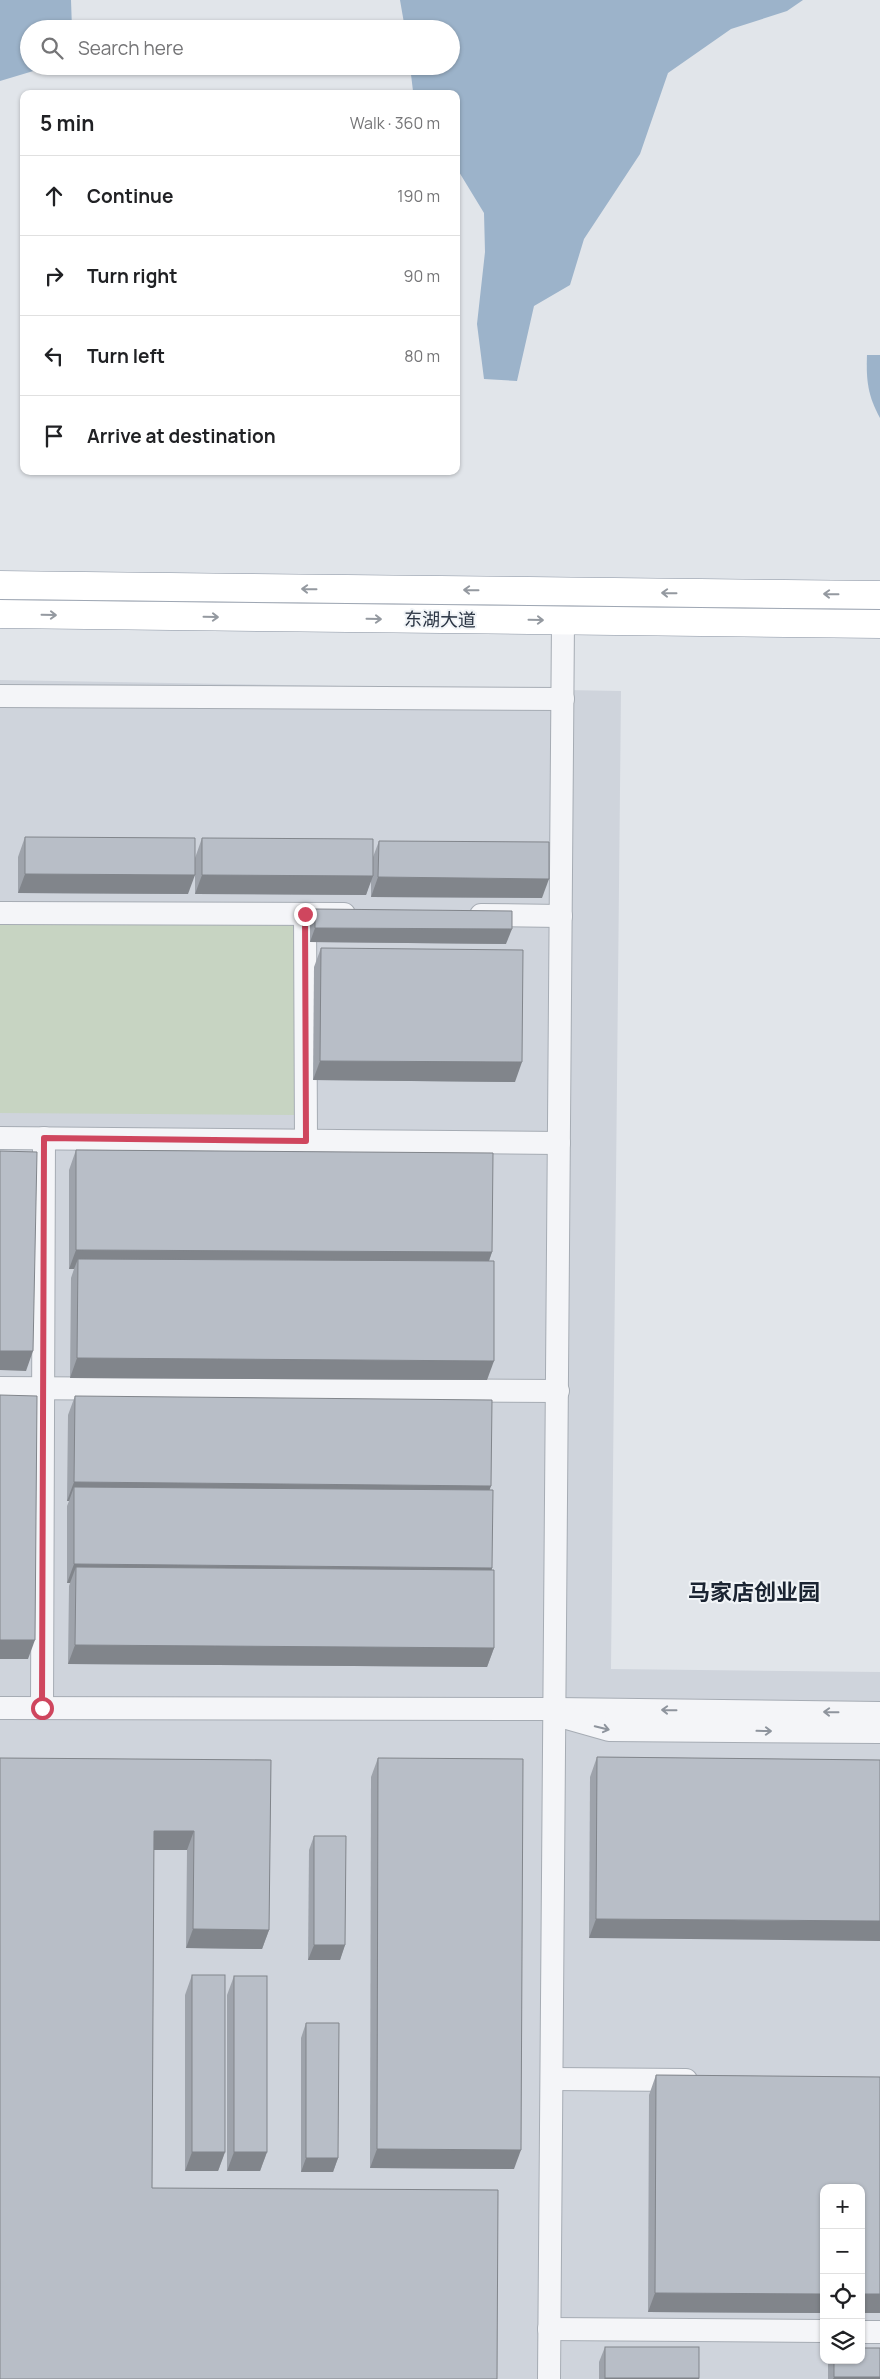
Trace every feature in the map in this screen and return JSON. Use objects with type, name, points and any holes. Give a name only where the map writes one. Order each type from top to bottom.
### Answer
[{"type":"highway","name":"东湖大道","points":[[0,585],[880,595]]},
{"type":"highway","name":"东湖大道","points":[[0,614],[880,624]]},
{"type":"street","points":[[549,2379],[563,621]]},
{"type":"street","points":[[0,696],[563,699]]},
{"type":"street","points":[[0,913],[364,914]]},
{"type":"street","points":[[305,914],[306,1141]]},
{"type":"street","points":[[463,915],[561,916]]},
{"type":"street","points":[[0,1138],[559,1143]]},
{"type":"street","points":[[42,1708],[44,1138]]},
{"type":"street","points":[[0,1388],[558,1391]]},
{"type":"street","points":[[0,1708],[880,1713]]},
{"type":"street","points":[[555,1712],[609,1730],[880,1732]]},
{"type":"street","points":[[552,2079],[711,2080]]},
{"type":"street","points":[[549,2329],[820,2331]]},
{"type":"street","points":[[865,2332],[880,2332]]},
{"type":"shaded area","points":[[0,680],[621,691],[611,1669],[880,1672],[880,2379],[0,2379]]},
{"type":"green space","points":[[0,923],[297,925],[296,1115],[0,1113]]},
{"type":"water","points":[[0,0],[71,0],[72,20],[20,20],[20,75],[0,81]]},
{"type":"water","points":[[400,0],[803,0],[787,11],[731,29],[668,73],[640,154],[584,239],[570,285],[534,306],[517,381],[484,379],[477,324],[485,252],[484,213],[460,174],[460,90],[413,90],[411,75],[460,75],[460,20],[403,20]]},
{"type":"water","points":[[867,355],[880,355],[880,418],[869,388]]},
{"type":"building","points":[[25,837],[195,838],[195,875],[25,874]]},
{"type":"building","points":[[202,838],[373,839],[373,876],[202,875]]},
{"type":"building","points":[[379,841],[549,842],[549,879],[378,877]]},
{"type":"building","points":[[315,909],[512,911],[512,929],[315,928]]},
{"type":"building","points":[[321,948],[523,950],[522,1062],[320,1061]]},
{"type":"building","points":[[76,1150],[493,1153],[492,1252],[76,1250]]},
{"type":"building","points":[[0,1151],[37,1152],[33,1351],[0,1351]]},
{"type":"building","points":[[78,1259],[494,1261],[494,1361],[77,1358]]},
{"type":"building","points":[[0,1395],[37,1396],[35,1640],[0,1640]]},
{"type":"building","points":[[75,1396],[492,1400],[491,1486],[74,1482]]},
{"type":"building","points":[[74,1487],[493,1490],[492,1568],[74,1564]]},
{"type":"building","points":[[76,1567],[494,1570],[494,1648],[75,1645]]},
{"type":"building","points":[[597,1757],[880,1760],[880,1921],[596,1919]]},
{"type":"building","points":[[0,1758],[271,1760],[269,1930],[193,1929],[194,1831],[154,1831],[152,2188],[498,2190],[497,2379],[0,2379]]},
{"type":"building","points":[[378,1758],[523,1759],[521,2150],[377,2149]]},
{"type":"building","points":[[314,1836],[346,1836],[345,1945],[314,1945]]},
{"type":"building","points":[[192,1975],[225,1975],[225,2152],[192,2152]]},
{"type":"building","points":[[234,1976],[267,1976],[267,2152],[234,2152]]},
{"type":"building","points":[[306,2023],[339,2023],[338,2158],[306,2158]]},
{"type":"building","points":[[656,2075],[880,2077],[880,2294],[865,2294],[865,2184],[820,2184],[820,2294],[655,2293]]},
{"type":"building","points":[[605,2347],[699,2347],[699,2378],[605,2378]]},
{"type":"building","points":[[865,2348],[880,2348],[880,2377],[834,2377],[834,2364],[865,2364]]},
{"type":"district","name":"马家店创业园","points":[[754,1592]]},
{"type":"route","points":[[42,1708],[44,1138],[306,1141],[305,914]]}]
